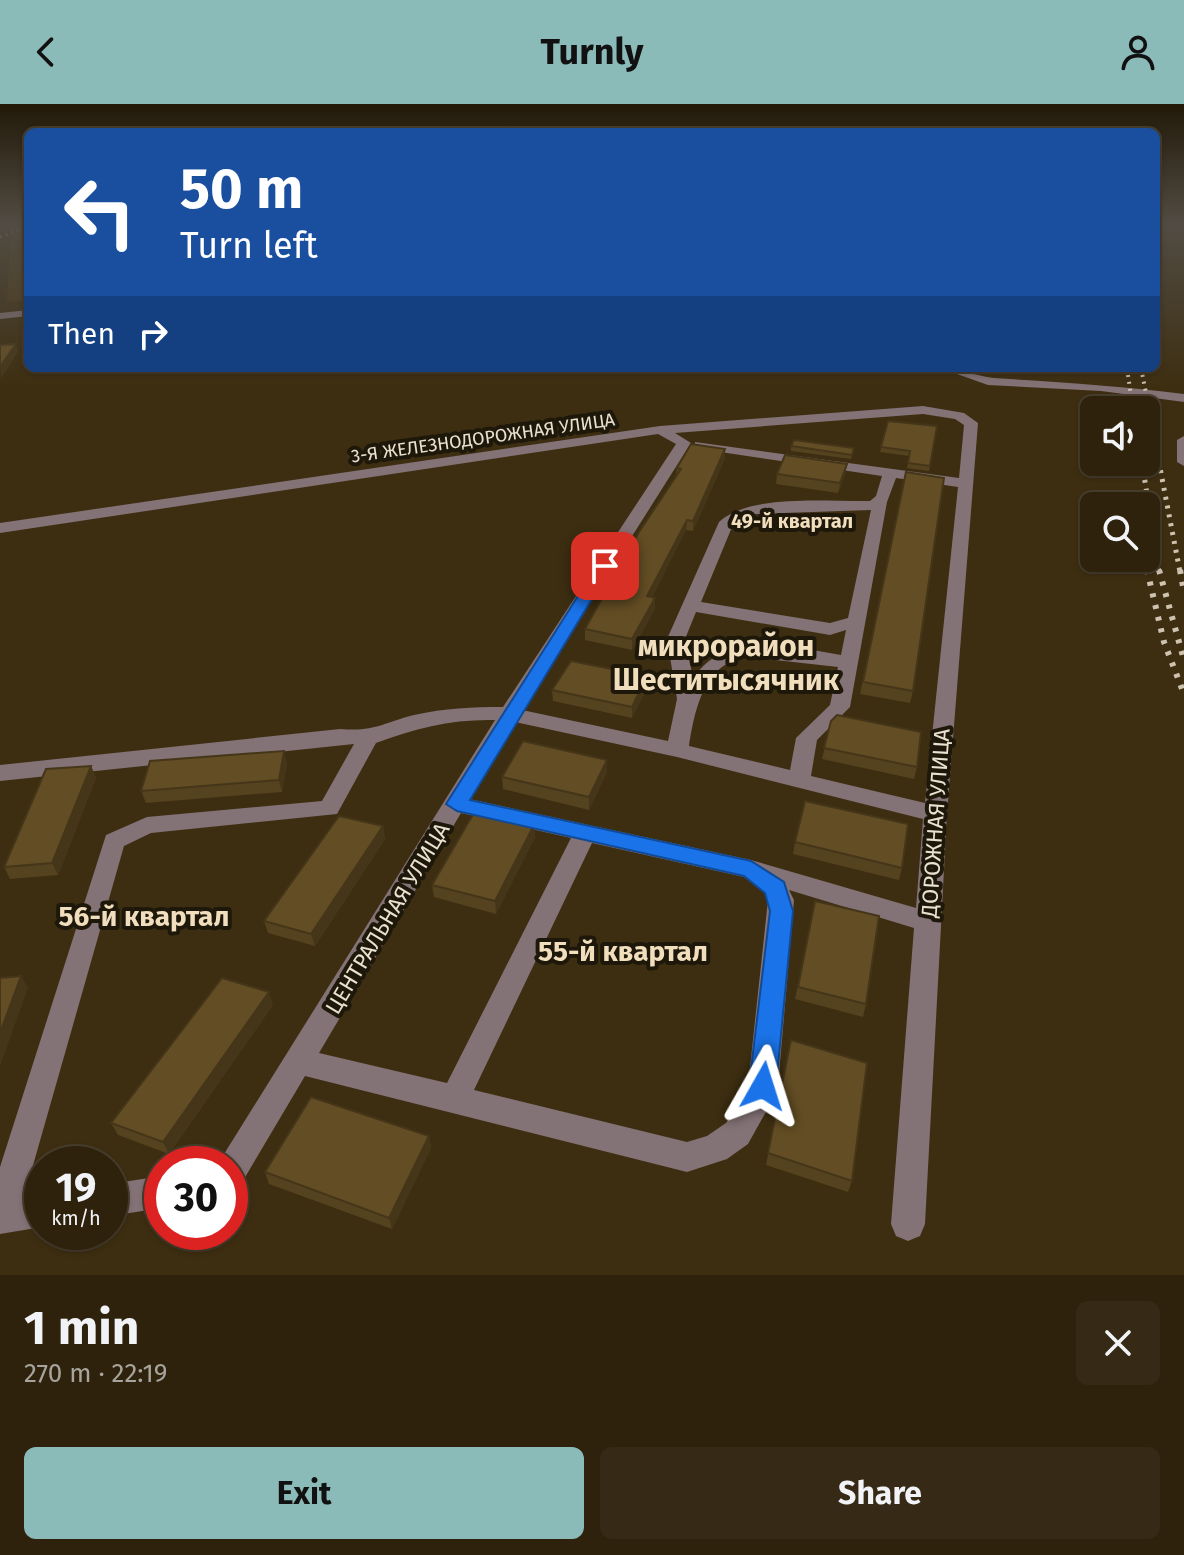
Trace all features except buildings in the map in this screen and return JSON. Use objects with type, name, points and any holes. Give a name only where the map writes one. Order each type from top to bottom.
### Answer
[{"type":"street","points":[[0,316],[24,313]]},
{"type":"street","points":[[959,372],[988,381],[1101,387],[1184,398]]},
{"type":"street","name":"3-Я ЖЕЛЕЗНОДОРОЖНАЯ УЛИЦА","points":[[0,528],[660,430],[923,410],[959,416],[971,423]]},
{"type":"street","name":"ДОРОЖНАЯ УЛИЦА","points":[[908,1224],[935,814],[971,423]]},
{"type":"street","points":[[660,430],[684,443],[964,483]]},
{"type":"street","points":[[1184,440],[1184,462]]},
{"type":"street","name":"ЦЕНТРАЛЬНАЯ УЛИЦА","points":[[247,1146],[509,714],[684,443]]},
{"type":"street","points":[[799,781],[807,738],[840,707],[846,662],[880,503],[890,473]]},
{"type":"street","points":[[677,750],[687,699],[676,639],[725,525],[735,516],[753,509],[880,503]]},
{"type":"street","points":[[690,606],[830,629],[855,622]]},
{"type":"street","points":[[687,699],[718,661],[735,652],[788,653],[846,662]]},
{"type":"street","points":[[0,773],[340,736],[368,738],[436,716],[509,714],[677,750],[935,814]]},
{"type":"street","points":[[24,1213],[0,1217],[114,841],[147,825],[329,808],[368,738]]},
{"type":"street","points":[[457,804],[751,869],[928,922]]},
{"type":"street","points":[[454,1100],[585,833]]},
{"type":"street","points":[[299,1061],[687,1157],[712,1152],[736,1137],[753,1115],[763,1086],[781,911],[776,888],[751,869]]},
{"type":"shaded area","points":[[8,280],[24,280],[24,300],[7,302]]},
{"type":"railway","points":[[1128,372],[1131,396]]},
{"type":"railway","points":[[1142,372],[1147,396]]},
{"type":"railway","points":[[1160,468],[1180,572]]},
{"type":"railway","points":[[1144,476],[1147,492]]},
{"type":"railway","points":[[1180,570],[1184,592]]},
{"type":"railway","points":[[1147,572],[1164,642],[1184,694]]},
{"type":"railway","points":[[1160,572],[1184,660]]},
{"type":"district","name":"49-й квартал","points":[[792,521]]},
{"type":"district","name":"микрорайон Шеститысячник","points":[[726,663]]},
{"type":"district","name":"56-й квартал","points":[[144,916]]},
{"type":"district","name":"55-й квартал","points":[[623,951]]},
{"type":"route","points":[[605,566],[509,714],[457,804],[751,869],[776,888],[781,911],[763,1086]]}]
